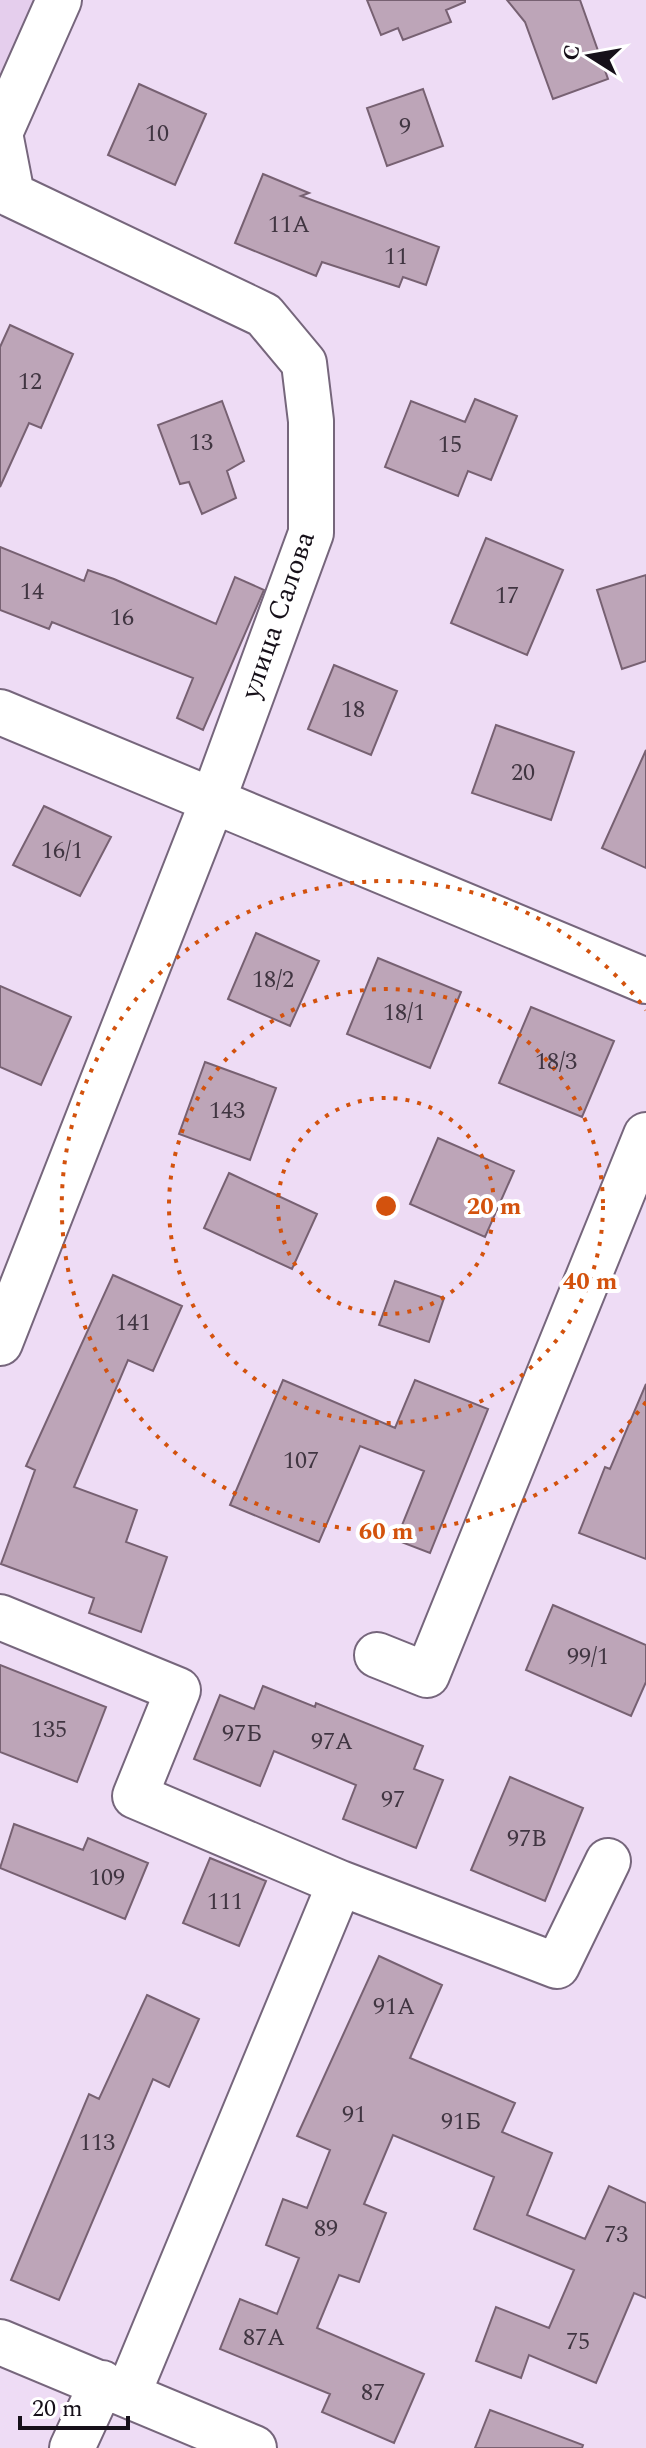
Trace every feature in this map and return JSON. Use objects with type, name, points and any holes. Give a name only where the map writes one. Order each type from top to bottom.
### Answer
[{"type":"street","name":"улица Салова","points":[[59,0],[0,133],[12,195],[264,315],[304,363],[311,421],[311,533],[213,800]]},
{"type":"street","points":[[0,712],[646,981]]},
{"type":"street","points":[[0,1343],[213,800]]},
{"type":"street","points":[[377,1655],[427,1675],[646,1135]]},
{"type":"street","points":[[0,1617],[178,1690],[135,1796],[340,1883],[557,1966],[608,1861]]},
{"type":"street","points":[[72,2448],[115,2389],[340,1883]]},
{"type":"street","points":[[0,2342],[254,2448]]},
{"type":"shaded area","points":[[0,0],[40,0],[0,107]]},
{"type":"building","points":[[367,0],[465,2],[446,10],[451,22],[403,40],[398,28],[381,35]]},
{"type":"building","points":[[507,0],[580,0],[608,79],[553,99],[525,22]]},
{"type":"building","points":[[139,84],[206,114],[175,185],[108,155]]},
{"type":"building","points":[[423,89],[443,146],[387,166],[367,108]]},
{"type":"building","points":[[263,174],[309,193],[301,196],[439,247],[426,285],[403,277],[399,287],[322,262],[316,276],[235,243]]},
{"type":"building","points":[[10,325],[73,354],[41,428],[29,423],[0,487],[0,347]]},
{"type":"building","points":[[475,399],[517,416],[491,480],[468,471],[458,496],[385,467],[411,401],[465,422]]},
{"type":"building","points":[[222,401],[244,461],[227,471],[236,498],[202,514],[189,482],[180,484],[158,425]]},
{"type":"building","points":[[486,538],[563,570],[527,655],[451,623]]},
{"type":"building","points":[[0,547],[84,581],[88,570],[114,579],[216,624],[235,577],[264,590],[203,730],[177,718],[193,678],[52,622],[49,629],[0,610]]},
{"type":"building","points":[[646,575],[646,661],[622,669],[597,590]]},
{"type":"building","points":[[334,665],[397,691],[371,755],[308,729]]},
{"type":"building","points":[[496,725],[574,752],[551,820],[472,793]]},
{"type":"building","points":[[646,750],[646,868],[602,848]]},
{"type":"building","points":[[44,806],[111,837],[80,896],[13,865]]},
{"type":"building","points":[[256,933],[319,961],[290,1026],[228,999]]},
{"type":"building","points":[[378,958],[461,992],[430,1068],[347,1034]]},
{"type":"building","points":[[0,986],[71,1017],[41,1085],[0,1067]]},
{"type":"building","points":[[531,1007],[614,1041],[582,1117],[499,1083]]},
{"type":"building","points":[[205,1062],[276,1088],[250,1160],[179,1134]]},
{"type":"building","points":[[438,1138],[514,1171],[485,1237],[410,1204]]},
{"type":"building","points":[[229,1173],[317,1214],[292,1269],[204,1228]]},
{"type":"building","points":[[113,1275],[182,1306],[153,1371],[128,1360],[74,1487],[137,1510],[126,1542],[167,1557],[141,1632],[89,1613],[94,1598],[1,1564],[35,1470],[26,1466]]},
{"type":"building","points":[[395,1281],[444,1298],[429,1342],[379,1325]]},
{"type":"building","points":[[283,1380],[395,1428],[415,1380],[488,1409],[430,1553],[396,1540],[424,1471],[360,1446],[319,1542],[230,1505]]},
{"type":"building","points":[[646,1384],[646,1559],[579,1533],[605,1467],[610,1469]]},
{"type":"building","points":[[553,1605],[646,1645],[646,1682],[631,1716],[526,1670]]},
{"type":"building","points":[[0,1665],[106,1707],[77,1782],[0,1752]]},
{"type":"building","points":[[263,1686],[315,1707],[316,1703],[423,1746],[414,1769],[443,1780],[416,1848],[343,1819],[356,1785],[274,1751],[260,1786],[194,1759],[220,1695],[254,1709]]},
{"type":"building","points":[[510,1777],[583,1808],[545,1901],[471,1870]]},
{"type":"building","points":[[14,1824],[83,1850],[88,1838],[148,1863],[125,1919],[0,1868]]},
{"type":"building","points":[[210,1858],[266,1881],[239,1946],[183,1923]]},
{"type":"building","points":[[379,1956],[442,1985],[410,2058],[515,2103],[502,2132],[552,2153],[527,2215],[585,2239],[609,2186],[646,2203],[646,2298],[634,2293],[596,2383],[529,2355],[521,2378],[476,2361],[496,2307],[549,2328],[574,2270],[474,2229],[494,2177],[393,2135],[364,2204],[386,2213],[359,2282],[339,2275],[317,2328],[424,2374],[394,2443],[322,2412],[330,2394],[220,2349],[240,2299],[277,2314],[299,2258],[266,2245],[283,2199],[307,2208],[330,2150],[297,2136]]},
{"type":"building","points":[[147,1995],[199,2019],[169,2087],[153,2079],[59,2300],[11,2280],[89,2094],[99,2099]]},
{"type":"building","points":[[490,2410],[583,2445],[582,2448],[475,2448]]}]
